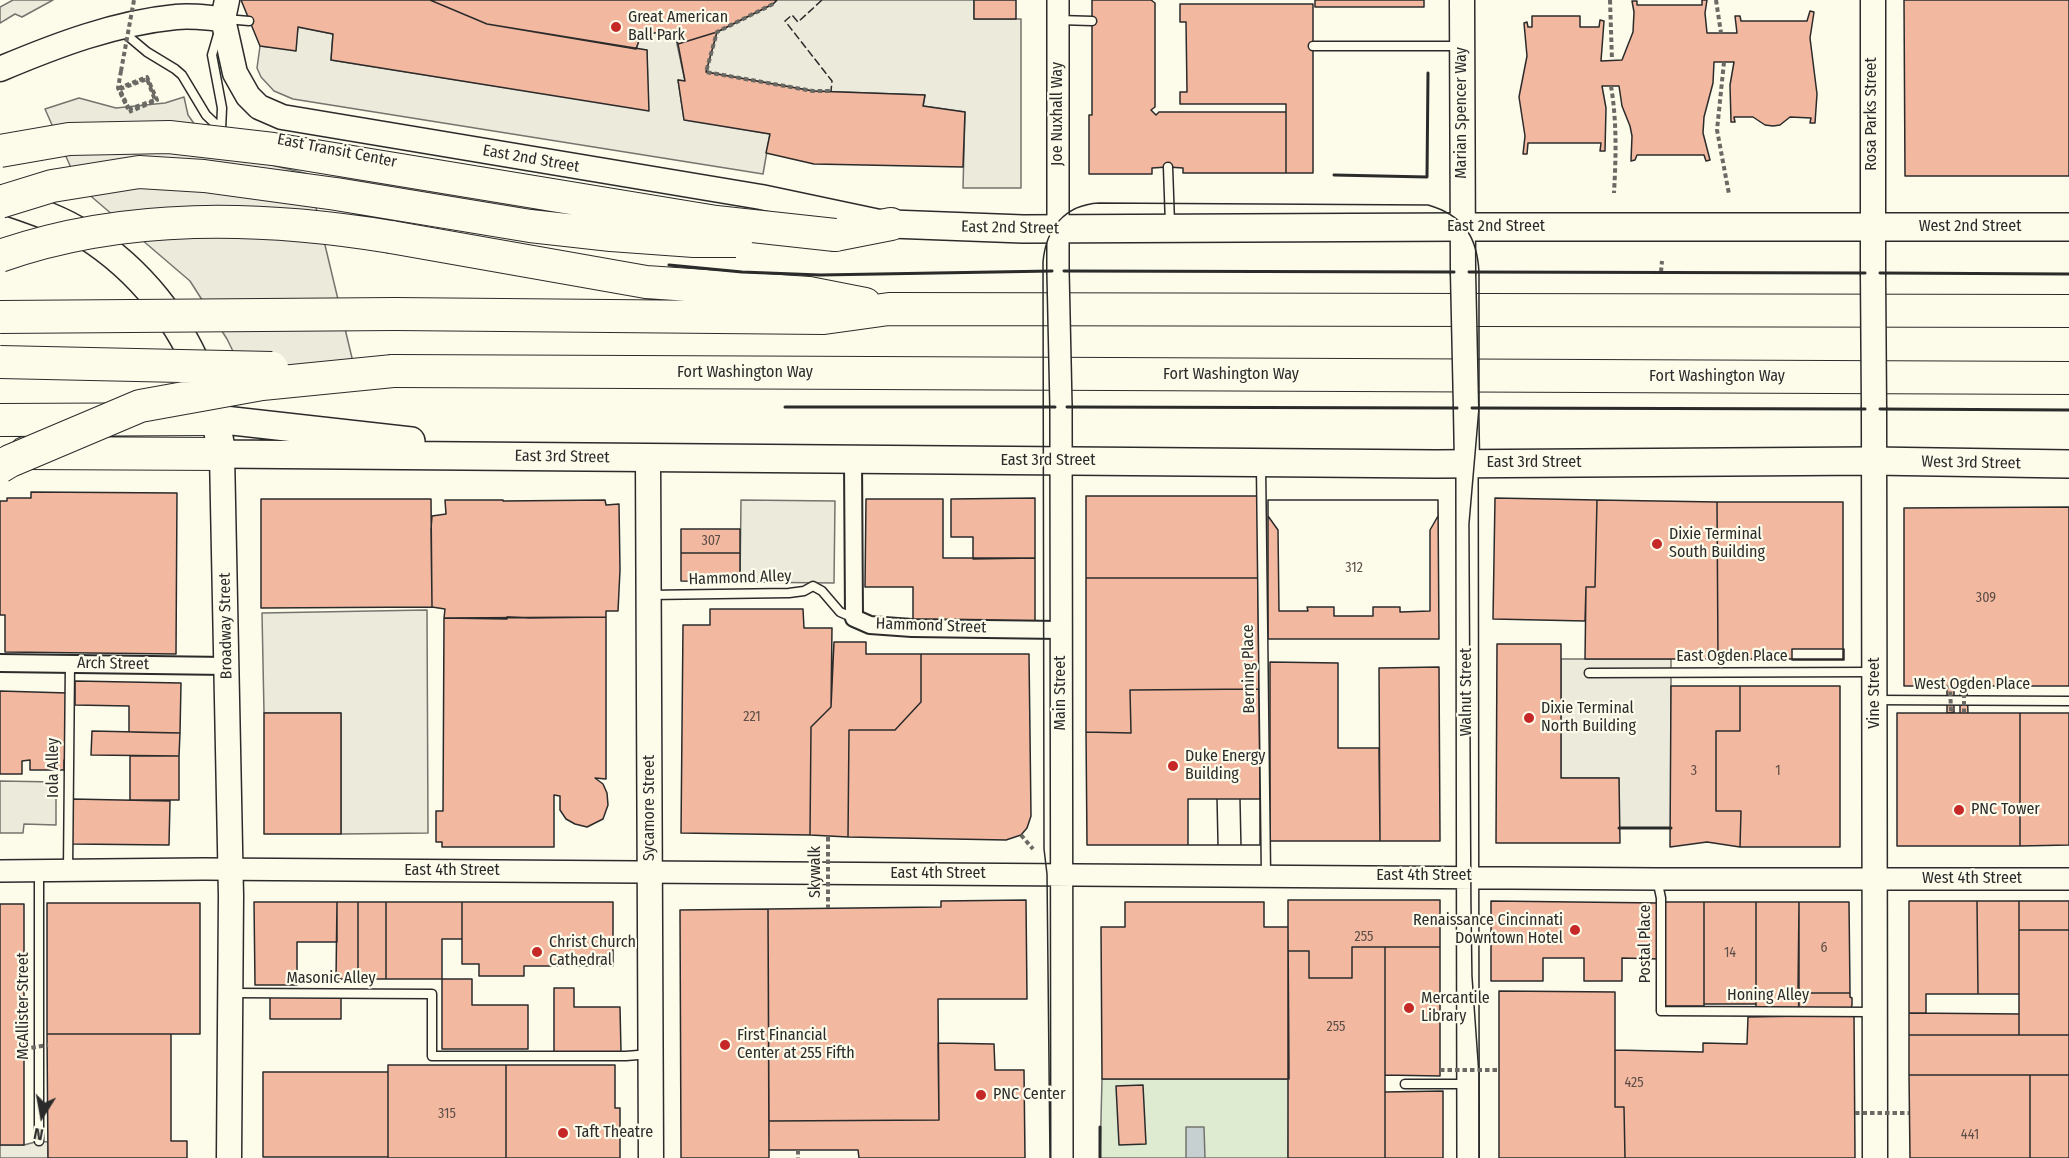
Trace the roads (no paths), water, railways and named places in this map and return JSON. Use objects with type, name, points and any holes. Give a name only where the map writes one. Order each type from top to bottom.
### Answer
[{"type":"highway","points":[[0,151],[69,139],[170,137],[273,149],[716,222],[836,235]]},
{"type":"highway","points":[[0,200],[52,186],[139,172],[204,176],[347,196],[518,225],[611,236],[694,241],[779,241],[836,235],[891,224]]},
{"type":"highway","points":[[0,256],[32,244],[113,228],[221,220],[343,229],[646,282],[808,293],[890,309]]},
{"type":"highway","points":[[0,317],[395,314],[824,318],[890,309],[2069,311]]},
{"type":"highway","points":[[0,362],[393,371]]},
{"type":"highway","points":[[0,467],[140,406],[262,384],[393,371]]},
{"type":"highway","name":"Fort Washington Way","points":[[393,371],[2069,378]]},
{"type":"highway","points":[[0,420],[215,419]]},
{"type":"highway","points":[[0,453],[222,454]]},
{"type":"main road","points":[[0,69],[59,45],[117,27],[153,0]]},
{"type":"main road","name":"Marian Spencer Way","points":[[1461,227],[1462,0]]},
{"type":"main road","name":"Rosa Parks Street","points":[[1872,227],[1873,0]]},
{"type":"main road","points":[[138,11],[179,16],[225,9]]},
{"type":"main road","name":"East 2nd Street","points":[[225,9],[230,56],[242,86],[259,107],[282,117],[761,197],[891,224],[1058,229],[1872,227]]},
{"type":"main road","name":"Broadway Street","points":[[0,200],[52,218],[85,234],[151,289],[183,338],[204,382],[215,419],[222,454],[231,870],[229,1158]]},
{"type":"main road","name":"Walnut Street","points":[[1461,227],[1467,464]]},
{"type":"main road","name":"West 2nd Street","points":[[1872,227],[2069,228]]},
{"type":"main road","name":"Vine Street","points":[[1872,227],[1875,1158]]},
{"type":"main road","points":[[215,419],[552,457]]},
{"type":"main road","name":"East 3rd Street","points":[[222,454],[1467,464],[1874,461]]},
{"type":"main road","name":"Sycamore Street","points":[[648,458],[651,1158]]},
{"type":"main road","name":"West 3rd Street","points":[[1874,461],[2069,464]]},
{"type":"street","name":"Joe Nuxhall Way","points":[[1058,10],[1058,229]]},
{"type":"street","name":"Main Street","points":[[1058,229],[1061,461],[1062,1158]]},
{"type":"street","name":"Hammond Street","points":[[853,459],[854,618],[870,625],[912,628],[1060,630]]},
{"type":"street","name":"Walnut Street","points":[[1467,464],[1468,1158]]},
{"type":"street","name":"Arch Street","points":[[0,663],[227,666]]},
{"type":"street","name":"East 4th Street","points":[[0,871],[231,870],[1468,876],[1657,879],[1875,878]]},
{"type":"street","name":"West 4th Street","points":[[1875,878],[2069,879]]},
{"type":"lane","points":[[221,130],[222,108],[212,55],[225,9],[249,21]]},
{"type":"lane","points":[[1058,10],[1092,21]]},
{"type":"lane","name":"East Transit Center","points":[[117,27],[147,52],[182,75],[206,115],[221,130],[247,147],[282,158],[416,181]]},
{"type":"lane","points":[[1313,46],[1461,46]]},
{"type":"lane","points":[[1168,168],[1170,228]]},
{"type":"lane","name":"Berning Place","points":[[1261,462],[1266,875]]},
{"type":"lane","name":"Hammond Alley","points":[[649,595],[789,593],[804,591],[813,586],[822,591],[840,612],[854,618]]},
{"type":"lane","name":"Iola Alley","points":[[68,871],[70,664]]},
{"type":"lane","name":"East Ogden Place","points":[[1588,673],[1875,672]]},
{"type":"lane","name":"West Ogden Place","points":[[1875,700],[2069,701]]},
{"type":"lane","name":"McAllister Street","points":[[39,871],[39,1142]]},
{"type":"lane","name":"Postal Place","points":[[1657,879],[1661,898],[1661,1011]]},
{"type":"lane","name":"Masonic Alley","points":[[230,993],[432,994],[432,1056],[650,1054]]},
{"type":"lane","name":"Honing Alley","points":[[1661,1011],[1874,1012]]},
{"type":"lane","points":[[1405,1084],[1468,1084]]},
{"type":"tram line","points":[[1050,1158],[1047,874],[1044,849],[1043,262],[1048,239],[1059,221],[1076,208],[1099,203],[1428,205],[1440,209],[1459,221],[1466,229],[1475,248],[1479,272],[1479,408],[1469,524],[1472,976],[1479,1075],[1479,1158]]},
{"type":"place","name":"Great American Ball Park","points":[[616,27]]},
{"type":"place","name":"Dixie Terminal South Building","points":[[1657,544]]},
{"type":"place","name":"Dixie Terminal North Building","points":[[1529,718]]},
{"type":"place","name":"Duke Energy Building","points":[[1173,766]]},
{"type":"place","name":"PNC Tower","points":[[1959,810]]},
{"type":"place","name":"Renaissance Cincinnati Downtown Hotel","points":[[1575,930]]},
{"type":"place","name":"Christ Church Cathedral","points":[[537,952]]},
{"type":"place","name":"Mercantile Library","points":[[1409,1008]]},
{"type":"place","name":"First Financial Center at 255 Fifth","points":[[725,1045]]},
{"type":"place","name":"PNC Center","points":[[981,1095]]},
{"type":"place","name":"Taft Theatre","points":[[563,1133]]}]
